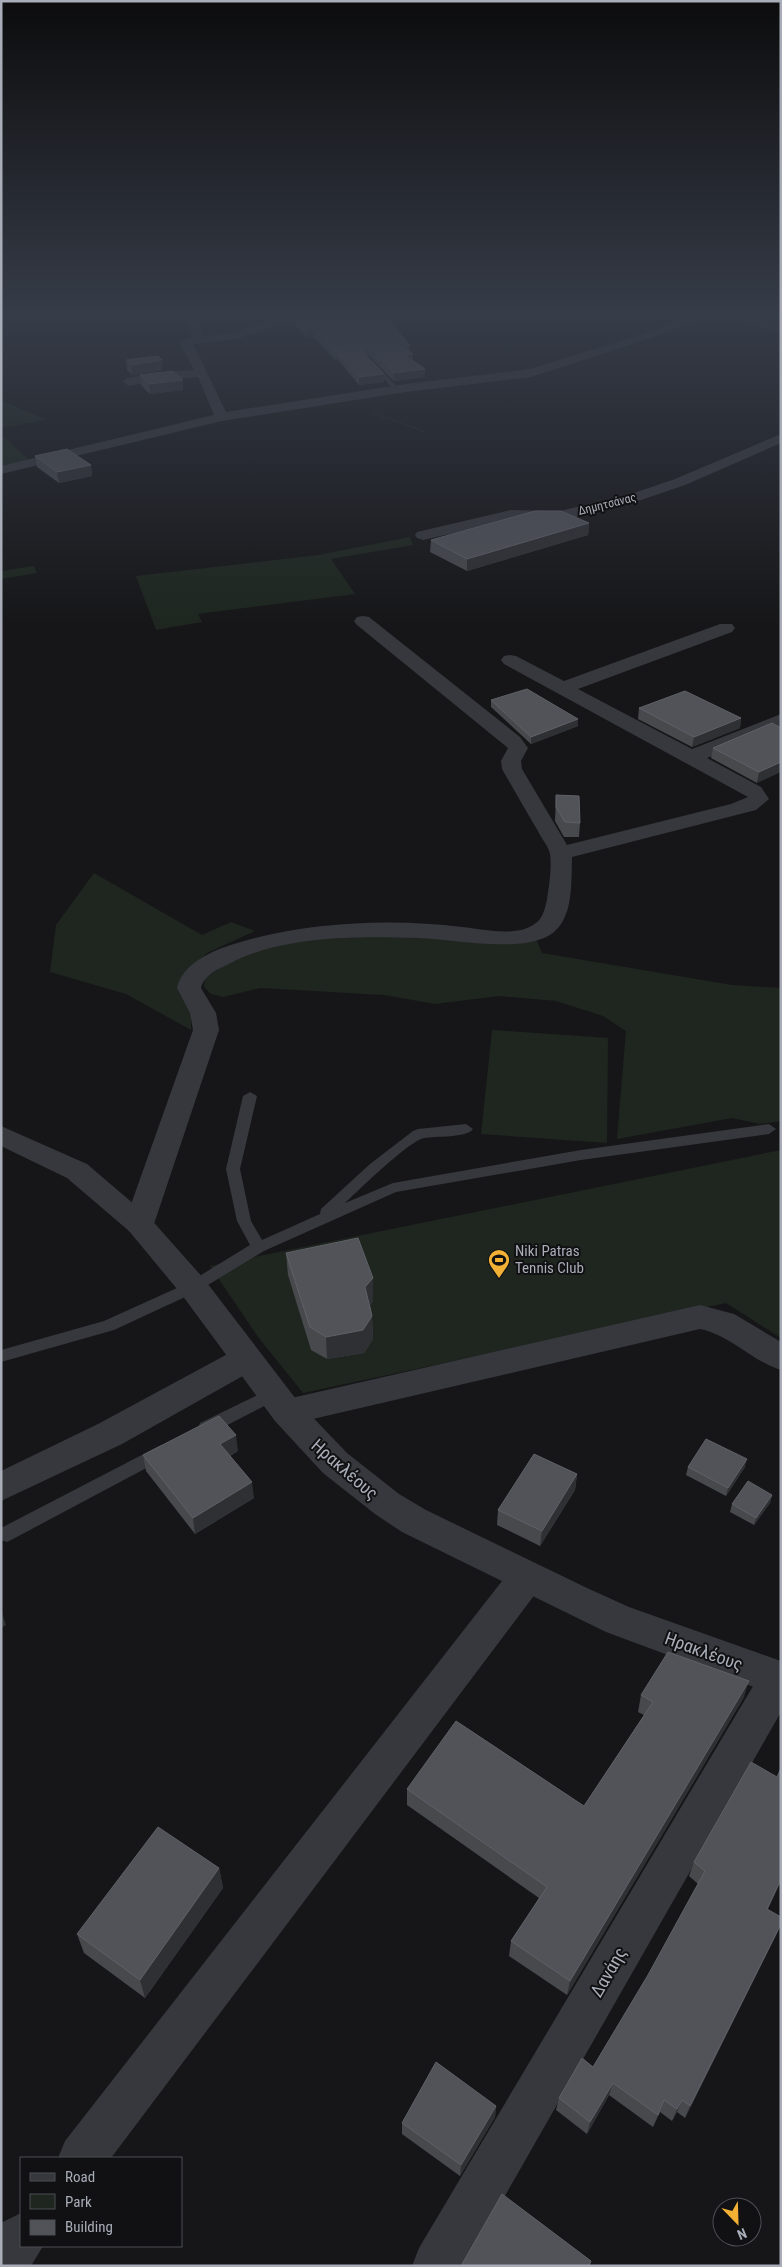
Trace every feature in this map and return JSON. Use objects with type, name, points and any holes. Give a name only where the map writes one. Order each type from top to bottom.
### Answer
[{"type":"street","points":[[1,470],[229,417]]},
{"type":"street","name":"Δημητσάνας","points":[[423,535],[511,515],[560,516],[636,497],[680,482],[781,438]]},
{"type":"street","points":[[139,1224],[206,1030],[203,1013],[188,988],[191,979],[196,974],[214,961],[239,949],[291,937],[404,931],[460,932],[499,937],[531,934],[545,928],[554,916],[560,878],[561,853],[512,769],[511,761],[518,748],[513,741],[363,621]]},
{"type":"street","points":[[561,689],[726,628]]},
{"type":"street","points":[[510,660],[749,788],[758,795],[759,799],[749,806],[561,853]]},
{"type":"street","points":[[690,757],[781,720]]},
{"type":"street","name":"Ηρακλέους","points":[[1,1136],[77,1171],[139,1224],[193,1287],[279,1403],[335,1463],[387,1504],[414,1521],[526,1578],[620,1620],[780,1679]]},
{"type":"street","points":[[279,1403],[700,1317],[723,1322],[781,1358]]},
{"type":"street","points":[[1,1487],[110,1434],[246,1359]]},
{"type":"street","points":[[83,2157],[526,1578]]},
{"type":"street","name":"Δανάης","points":[[437,2266],[780,1679]]},
{"type":"street","points":[[1,2264],[20,2239]]},
{"type":"lane","points":[[250,1096],[233,1169],[244,1221],[259,1247]]},
{"type":"lane","points":[[318,1221],[376,1167],[418,1134],[466,1129]]},
{"type":"lane","points":[[1,1356],[108,1326],[193,1287],[259,1247],[393,1188],[581,1155],[769,1130]]},
{"type":"lane","points":[[195,1434],[279,1403]]},
{"type":"lane","points":[[6,1534],[178,1443]]},
{"type":"path","points":[[385,417],[426,432]]},
{"type":"green space","points":[[1,417],[40,417],[47,420],[1,428]]},
{"type":"green space","points":[[1,434],[29,460],[1,466]]},
{"type":"green space","points":[[410,537],[413,545],[331,559],[355,594],[198,614],[202,622],[156,630],[136,576],[318,555]]},
{"type":"green space","points":[[34,566],[37,573],[1,579],[1,571]]},
{"type":"green space","points":[[94,873],[202,935],[231,922],[255,931],[207,953],[185,976],[191,1011],[191,1030],[126,994],[50,972],[56,925]]},
{"type":"green space","points":[[340,936],[527,939],[537,941],[542,953],[732,985],[781,988],[781,1121],[760,1124],[732,1118],[617,1139],[626,1031],[603,1016],[556,1001],[499,996],[435,1004],[384,995],[260,988],[223,997],[211,994],[204,987],[205,978],[247,949]]},
{"type":"green space","points":[[492,1030],[608,1038],[607,1143],[481,1134]]},
{"type":"green space","name":"Niki Patras Tennis Club","points":[[781,1150],[781,1338],[726,1303],[303,1393],[258,1337],[210,1266]]},
{"type":"building","points":[[67,449],[91,465],[57,472],[35,456]]},
{"type":"building","points":[[535,511],[561,511],[589,523],[467,559],[431,540]]},
{"type":"building","points":[[527,689],[578,719],[531,737],[491,700]]},
{"type":"building","points":[[685,691],[741,718],[694,737],[639,708]]},
{"type":"building","points":[[772,723],[781,728],[781,762],[759,772],[713,748]]},
{"type":"building","points":[[556,795],[579,796],[580,823],[565,822],[556,807]]},
{"type":"building","points":[[358,1238],[373,1278],[365,1287],[372,1316],[363,1330],[326,1337],[310,1327],[286,1253]]},
{"type":"building","points":[[219,1416],[236,1435],[220,1444],[252,1482],[193,1518],[143,1455]]},
{"type":"building","points":[[706,1439],[747,1459],[728,1488],[688,1467]]},
{"type":"building","points":[[534,1454],[577,1474],[542,1531],[498,1510]]},
{"type":"building","points":[[748,1481],[772,1495],[756,1518],[732,1504]]},
{"type":"building","points":[[668,1652],[749,1681],[570,1981],[511,1941],[547,1887],[407,1789],[456,1721],[584,1806],[653,1702],[641,1695]]},
{"type":"building","points":[[751,1762],[777,1777],[781,1768],[781,1879],[767,1909],[781,1917],[781,1924],[690,2106],[682,2100],[677,2109],[664,2100],[658,2115],[613,2083],[590,2122],[559,2098],[582,2058],[593,2067],[648,1975],[705,1871],[694,1862]]},
{"type":"building","points":[[158,1827],[219,1868],[140,1980],[77,1934]]},
{"type":"building","points":[[436,2062],[496,2106],[461,2165],[402,2123]]},
{"type":"building","points":[[502,2194],[591,2261],[589,2266],[461,2266]]},
{"type":"place","name":"Niki Patras Tennis Club","points":[[499,1279]]}]
